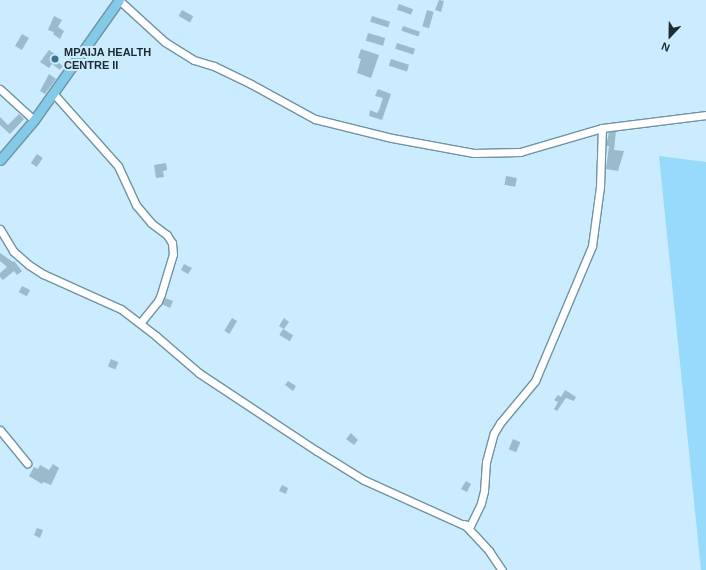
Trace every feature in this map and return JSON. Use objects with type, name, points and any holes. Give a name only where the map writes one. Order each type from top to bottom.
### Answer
[{"type":"main road","points":[[0,160],[34,120],[119,0]]},
{"type":"street","points":[[119,0],[165,42],[194,60],[214,66],[251,84],[302,113],[324,122],[378,135],[474,153],[520,152],[602,128],[706,115]]},
{"type":"street","points":[[0,89],[34,120]]},
{"type":"street","points":[[53,93],[118,166],[136,205],[151,223],[167,235],[172,243],[173,254],[161,294],[158,301],[140,323]]},
{"type":"street","points":[[0,228],[13,251],[29,265],[42,274],[121,309],[140,323],[199,373],[317,451],[364,480],[462,524],[470,526],[481,503],[484,491],[486,462],[494,433],[500,423],[535,381],[592,246],[600,187],[602,128]]},
{"type":"street","points":[[0,430],[26,462]]},
{"type":"street","points":[[462,524],[476,536],[502,570]]},
{"type":"shaded area","points":[[659,156],[706,162],[706,570],[701,570]]},
{"type":"building","points":[[439,0],[444,1],[441,12],[435,10]]},
{"type":"building","points":[[399,4],[413,9],[411,15],[397,10]]},
{"type":"building","points":[[182,10],[193,16],[190,22],[179,16]]},
{"type":"building","points":[[427,10],[434,12],[429,28],[422,26]]},
{"type":"building","points":[[54,16],[62,20],[58,27],[64,31],[60,39],[53,34],[54,32],[48,30]]},
{"type":"building","points":[[372,16],[390,22],[388,28],[370,22]]},
{"type":"building","points":[[403,26],[420,32],[418,37],[401,31]]},
{"type":"building","points":[[368,33],[385,38],[383,46],[366,41]]},
{"type":"building","points":[[22,34],[29,38],[22,50],[15,46]]},
{"type":"building","points":[[397,43],[415,49],[413,55],[395,49]]},
{"type":"building","points":[[361,49],[379,55],[371,78],[357,73],[361,59],[358,58]]},
{"type":"building","points":[[49,50],[58,56],[55,60],[63,66],[60,70],[52,64],[49,68],[40,62]]},
{"type":"building","points":[[391,59],[409,65],[407,72],[389,66]]},
{"type":"building","points":[[49,74],[56,79],[45,94],[40,91]]},
{"type":"building","points":[[378,89],[391,94],[382,120],[369,116],[370,110],[377,113],[383,98],[375,96]]},
{"type":"building","points":[[19,114],[24,119],[10,134],[0,125],[0,117],[8,125]]},
{"type":"building","points":[[616,131],[614,150],[624,151],[618,171],[606,169],[609,146],[606,146],[609,132]]},
{"type":"building","points":[[37,154],[43,158],[37,167],[31,163]]},
{"type":"building","points":[[166,163],[167,170],[163,171],[164,177],[156,178],[154,165]]},
{"type":"building","points":[[506,176],[517,178],[515,187],[504,185]]},
{"type":"building","points":[[0,253],[13,262],[14,261],[22,271],[17,275],[14,271],[3,280],[0,277],[0,273],[7,267],[0,261]]},
{"type":"building","points":[[184,264],[192,268],[188,274],[181,270]]},
{"type":"building","points":[[22,286],[30,290],[27,296],[19,292]]},
{"type":"building","points":[[165,298],[173,301],[170,308],[162,304]]},
{"type":"building","points":[[232,318],[237,321],[229,334],[224,331]]},
{"type":"building","points":[[284,318],[289,322],[284,329],[279,326]]},
{"type":"building","points":[[283,329],[293,335],[290,341],[279,335]]},
{"type":"building","points":[[111,359],[118,362],[115,369],[108,366]]},
{"type":"building","points":[[288,381],[296,386],[293,391],[285,385]]},
{"type":"building","points":[[565,390],[576,397],[574,401],[566,398],[557,411],[554,409],[558,402],[554,400],[558,395],[561,397]]},
{"type":"building","points":[[351,433],[358,440],[354,445],[346,439]]},
{"type":"building","points":[[513,439],[520,442],[516,452],[509,449]]},
{"type":"building","points":[[53,464],[59,468],[51,485],[43,482],[42,484],[29,476],[34,467],[38,469],[40,465],[49,470]]},
{"type":"building","points":[[466,481],[471,484],[467,492],[461,489]]},
{"type":"building","points":[[282,485],[288,488],[286,494],[279,491]]},
{"type":"building","points":[[37,528],[43,530],[40,538],[34,535]]},
{"type":"place","name":"MPAIJA HEALTH CENTRE II","points":[[55,59]]}]
